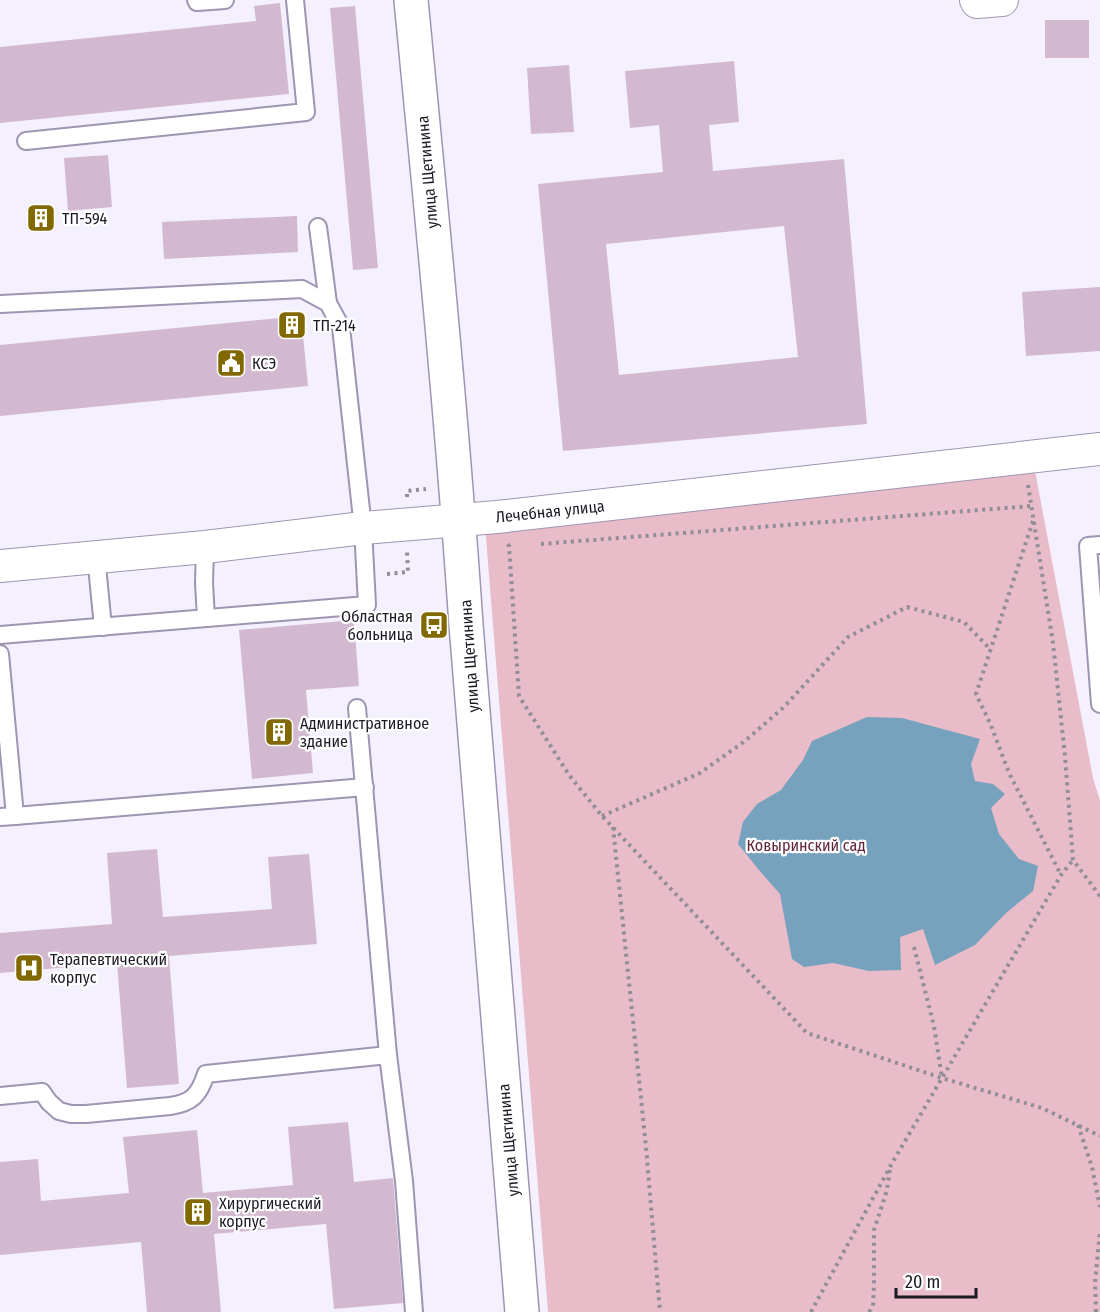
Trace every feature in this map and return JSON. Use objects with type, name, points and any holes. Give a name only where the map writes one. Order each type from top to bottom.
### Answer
[{"type":"street","name":"улица Щетинина","points":[[411,0],[459,521],[522,1312]]},
{"type":"street","points":[[976,0],[977,2],[1002,0]]},
{"type":"street","name":"Лечебная улица","points":[[0,566],[205,547],[363,528],[497,517],[1100,449]]},
{"type":"lane","points":[[196,0],[197,2],[225,0]]},
{"type":"lane","points":[[27,141],[306,112],[296,0]]},
{"type":"lane","points":[[0,635],[367,605],[363,528],[341,327],[328,303],[318,227]]},
{"type":"lane","points":[[0,304],[302,289],[328,303]]},
{"type":"lane","points":[[1100,545],[1088,546],[1100,704]]},
{"type":"lane","points":[[205,547],[206,618]]},
{"type":"lane","points":[[96,556],[103,627]]},
{"type":"lane","points":[[0,654],[8,816],[364,787]]},
{"type":"lane","points":[[357,708],[388,1055],[404,1181],[414,1312]]},
{"type":"lane","points":[[0,1096],[42,1092],[59,1111],[71,1114],[170,1106],[183,1104],[193,1098],[202,1088],[206,1074],[388,1055]]},
{"type":"path","points":[[1023,458],[1053,643],[1073,860],[1100,896]]},
{"type":"path","points":[[366,577],[408,572],[407,491],[455,488]]},
{"type":"path","points":[[533,544],[1031,506]]},
{"type":"path","points":[[497,517],[509,546],[519,696],[569,776],[602,816],[807,1033],[942,1078],[1042,1107],[1100,1136]]},
{"type":"path","points":[[1034,521],[976,694],[1009,773],[1061,875]]},
{"type":"path","points":[[602,816],[700,773],[745,741],[784,707],[848,637],[907,607],[964,622],[990,649]]},
{"type":"path","points":[[613,827],[646,1147],[660,1312]]},
{"type":"path","points":[[811,1312],[891,1165],[1061,875],[1073,860]]},
{"type":"path","points":[[914,947],[934,1026],[942,1078]]},
{"type":"path","points":[[1078,1125],[1092,1167],[1100,1207]]},
{"type":"path","points":[[869,1312],[873,1306],[874,1230],[888,1190],[891,1165]]},
{"type":"path","points":[[1096,1312],[1095,1282],[1100,1231]]},
{"type":"green space","name":"Ковыринский сад","points":[[1035,471],[1093,778],[1100,801],[1100,1312],[548,1312],[485,525]]},
{"type":"water","points":[[867,717],[902,718],[980,739],[971,764],[975,781],[993,784],[1005,794],[991,808],[999,834],[1019,859],[1038,866],[1033,891],[1006,913],[975,945],[935,965],[923,929],[900,937],[901,970],[869,971],[833,963],[804,967],[792,959],[780,894],[738,844],[743,822],[757,804],[781,790],[803,760],[812,741]]},
{"type":"building","points":[[280,3],[289,94],[0,123],[0,47],[256,21],[254,6]]},
{"type":"building","points":[[355,6],[378,268],[353,270],[330,8]]},
{"type":"building","points":[[1045,20],[1089,20],[1089,58],[1045,58]]},
{"type":"building","points":[[734,61],[739,122],[709,125],[713,171],[844,159],[867,424],[563,451],[538,184],[663,172],[659,125],[630,128],[625,71]],"holes":[[[784,226],[798,357],[619,375],[606,244]]]},
{"type":"building","points":[[569,65],[574,132],[531,134],[527,68]]},
{"type":"building","points":[[108,155],[112,207],[68,211],[64,158]]},
{"type":"building","points":[[297,216],[298,252],[164,259],[162,222]]},
{"type":"building","points":[[1100,287],[1100,351],[1026,356],[1022,292]]},
{"type":"building","points":[[301,316],[308,386],[0,416],[0,345]]},
{"type":"building","name":"Административное здание","points":[[354,620],[359,686],[306,690],[313,773],[252,779],[239,630]]},
{"type":"building","name":"Терапевтический корпус","points":[[157,849],[163,917],[272,909],[268,857],[309,854],[317,944],[169,956],[179,1084],[127,1088],[117,963],[0,973],[0,933],[112,924],[107,853]]},
{"type":"building","name":"Хирургический корпус","points":[[348,1122],[354,1182],[393,1178],[403,1303],[334,1309],[326,1224],[214,1234],[221,1312],[147,1312],[141,1242],[0,1255],[0,1162],[38,1159],[41,1201],[129,1193],[123,1137],[197,1130],[203,1193],[293,1185],[288,1127]]},
{"type":"place","name":"ТП-594","points":[[41,218]]},
{"type":"place","name":"ТП-214","points":[[292,325]]},
{"type":"place","name":"КСЭ","points":[[231,363]]},
{"type":"place","name":"Областная больница","points":[[434,625]]},
{"type":"place","name":"Административное здание","points":[[279,732]]},
{"type":"place","name":"Терапевтический корпус","points":[[29,968]]},
{"type":"place","name":"Хирургический корпус","points":[[198,1212]]}]
